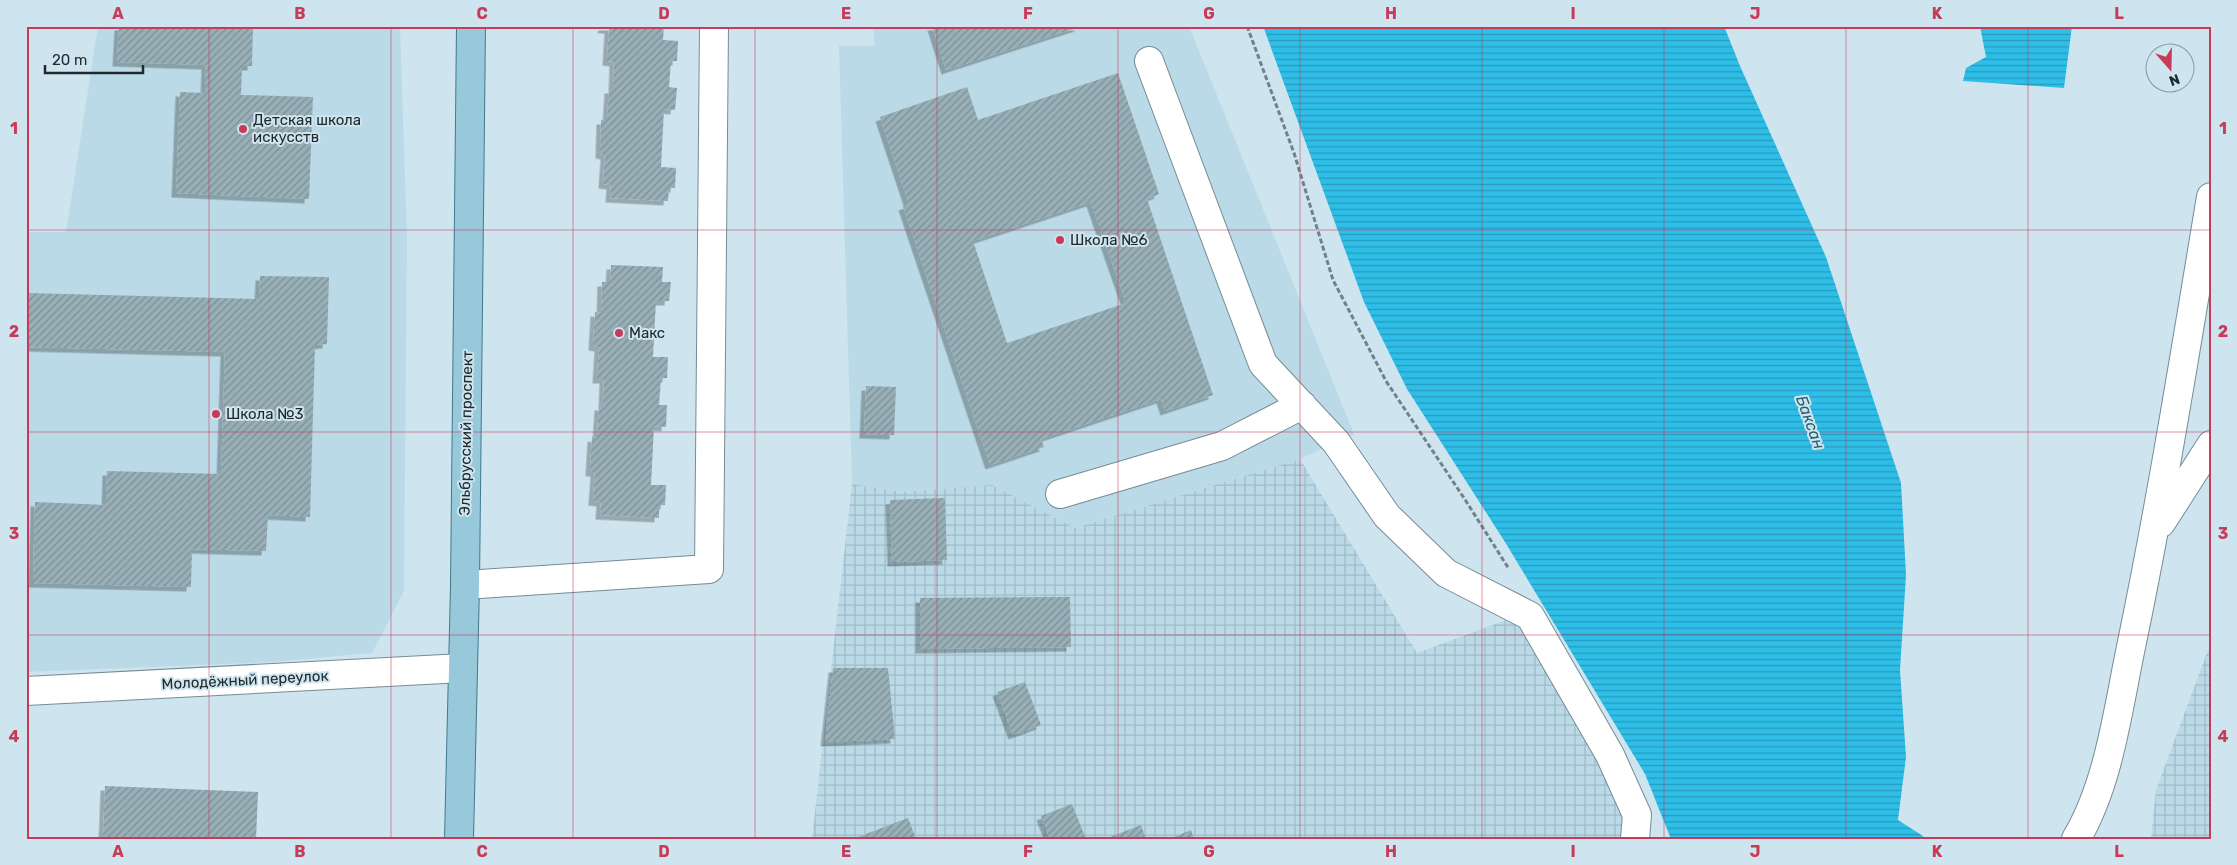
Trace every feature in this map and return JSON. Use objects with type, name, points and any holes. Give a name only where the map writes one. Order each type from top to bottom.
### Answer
[{"type":"main road","name":"Эльбрусский проспект","points":[[459,839],[465,585],[471,26]]},
{"type":"street","points":[[465,585],[709,569],[714,26]]},
{"type":"street","points":[[1149,61],[1263,364],[1336,442],[1387,516],[1446,572],[1530,616],[1610,755],[1637,815],[1635,839]]},
{"type":"street","points":[[2076,839],[2087,821],[2108,755],[2155,532],[2211,197]]},
{"type":"street","points":[[1060,494],[1222,446],[1302,405]]},
{"type":"street","points":[[2155,532],[2211,445]]},
{"type":"street","name":"Молодёжный переулок","points":[[26,691],[463,668]]},
{"type":"path","points":[[1247,26],[1294,153],[1333,280],[1386,381],[1464,498],[1511,574]]},
{"type":"shaded area","name":"Школа №3","points":[[98,26],[400,26],[407,236],[404,591],[372,653],[272,662],[26,672],[26,232],[66,232]]},
{"type":"shaded area","name":"Школа №6","points":[[873,26],[1189,26],[1354,434],[1300,459],[1075,528],[992,486],[902,492],[852,484],[839,46],[875,46]]},
{"type":"shaded area","points":[[1300,459],[1417,653],[1517,616],[1596,752],[1622,813],[1622,839],[812,839],[852,484],[902,492],[992,485],[1075,528]]},
{"type":"shaded area","points":[[2211,642],[2211,839],[2151,839],[2156,790]]},
{"type":"water","name":"Баксан","points":[[1263,26],[1724,26],[1740,66],[1826,257],[1901,483],[1906,575],[1900,670],[1906,757],[1898,820],[1923,836],[1924,839],[1671,839],[1645,774],[1505,542],[1407,389],[1364,302]]},
{"type":"water","points":[[1980,26],[2072,26],[2064,88],[1963,81],[1966,68],[1986,57]]},
{"type":"building","points":[[119,26],[253,26],[252,66],[242,66],[241,95],[313,97],[309,199],[176,193],[180,92],[205,93],[206,65],[117,62]]},
{"type":"building","points":[[603,26],[664,26],[663,40],[678,41],[677,61],[671,61],[669,87],[677,88],[675,110],[664,109],[661,167],[676,168],[675,188],[669,188],[668,201],[610,198],[611,185],[603,184],[605,155],[600,154],[601,120],[607,120],[609,89],[613,89],[614,62],[607,61],[609,29],[602,29]]},
{"type":"building","points":[[932,26],[1079,26],[1079,27],[946,70]]},
{"type":"building","points":[[1118,73],[1159,194],[1147,199],[1213,395],[1165,411],[1161,399],[1041,439],[1044,447],[990,465],[903,206],[909,204],[880,117],[967,87],[978,120]],"holes":[[[1091,202],[1126,303],[1007,343],[973,241]]]},
{"type":"building","points":[[611,265],[663,267],[662,282],[671,282],[669,301],[656,301],[653,357],[668,357],[667,378],[661,378],[659,405],[667,405],[666,427],[654,426],[651,485],[666,485],[665,505],[659,505],[659,518],[600,515],[601,502],[593,501],[595,472],[590,472],[592,437],[597,438],[599,406],[603,406],[604,379],[597,379],[599,347],[593,346],[595,312],[601,313],[602,282],[610,282]]},
{"type":"building","points":[[260,276],[329,277],[327,344],[315,345],[310,517],[268,515],[266,551],[192,549],[191,587],[33,583],[35,502],[106,505],[107,471],[221,474],[225,352],[26,347],[26,293],[259,299]]},
{"type":"building","points":[[866,386],[896,387],[894,435],[864,434]]},
{"type":"building","points":[[945,498],[947,560],[892,562],[890,500]]},
{"type":"building","points":[[1070,597],[1071,647],[920,649],[920,598]]},
{"type":"building","points":[[833,668],[888,668],[895,739],[825,742]]},
{"type":"building","points":[[1025,682],[1041,725],[1013,735],[997,692]]},
{"type":"building","points":[[105,786],[258,792],[256,839],[103,838]]},
{"type":"building","points":[[1072,804],[1086,839],[1050,839],[1041,816]]},
{"type":"building","points":[[908,818],[916,839],[853,839]]},
{"type":"building","points":[[1141,825],[1146,839],[1105,839]]},
{"type":"building","points":[[1191,830],[1194,839],[1169,839]]},
{"type":"place","name":"Детская школа искусств","points":[[243,129]]},
{"type":"place","name":"Школа №6","points":[[1060,240]]},
{"type":"place","name":"Макс","points":[[619,333]]},
{"type":"place","name":"Школа №3","points":[[216,414]]}]
